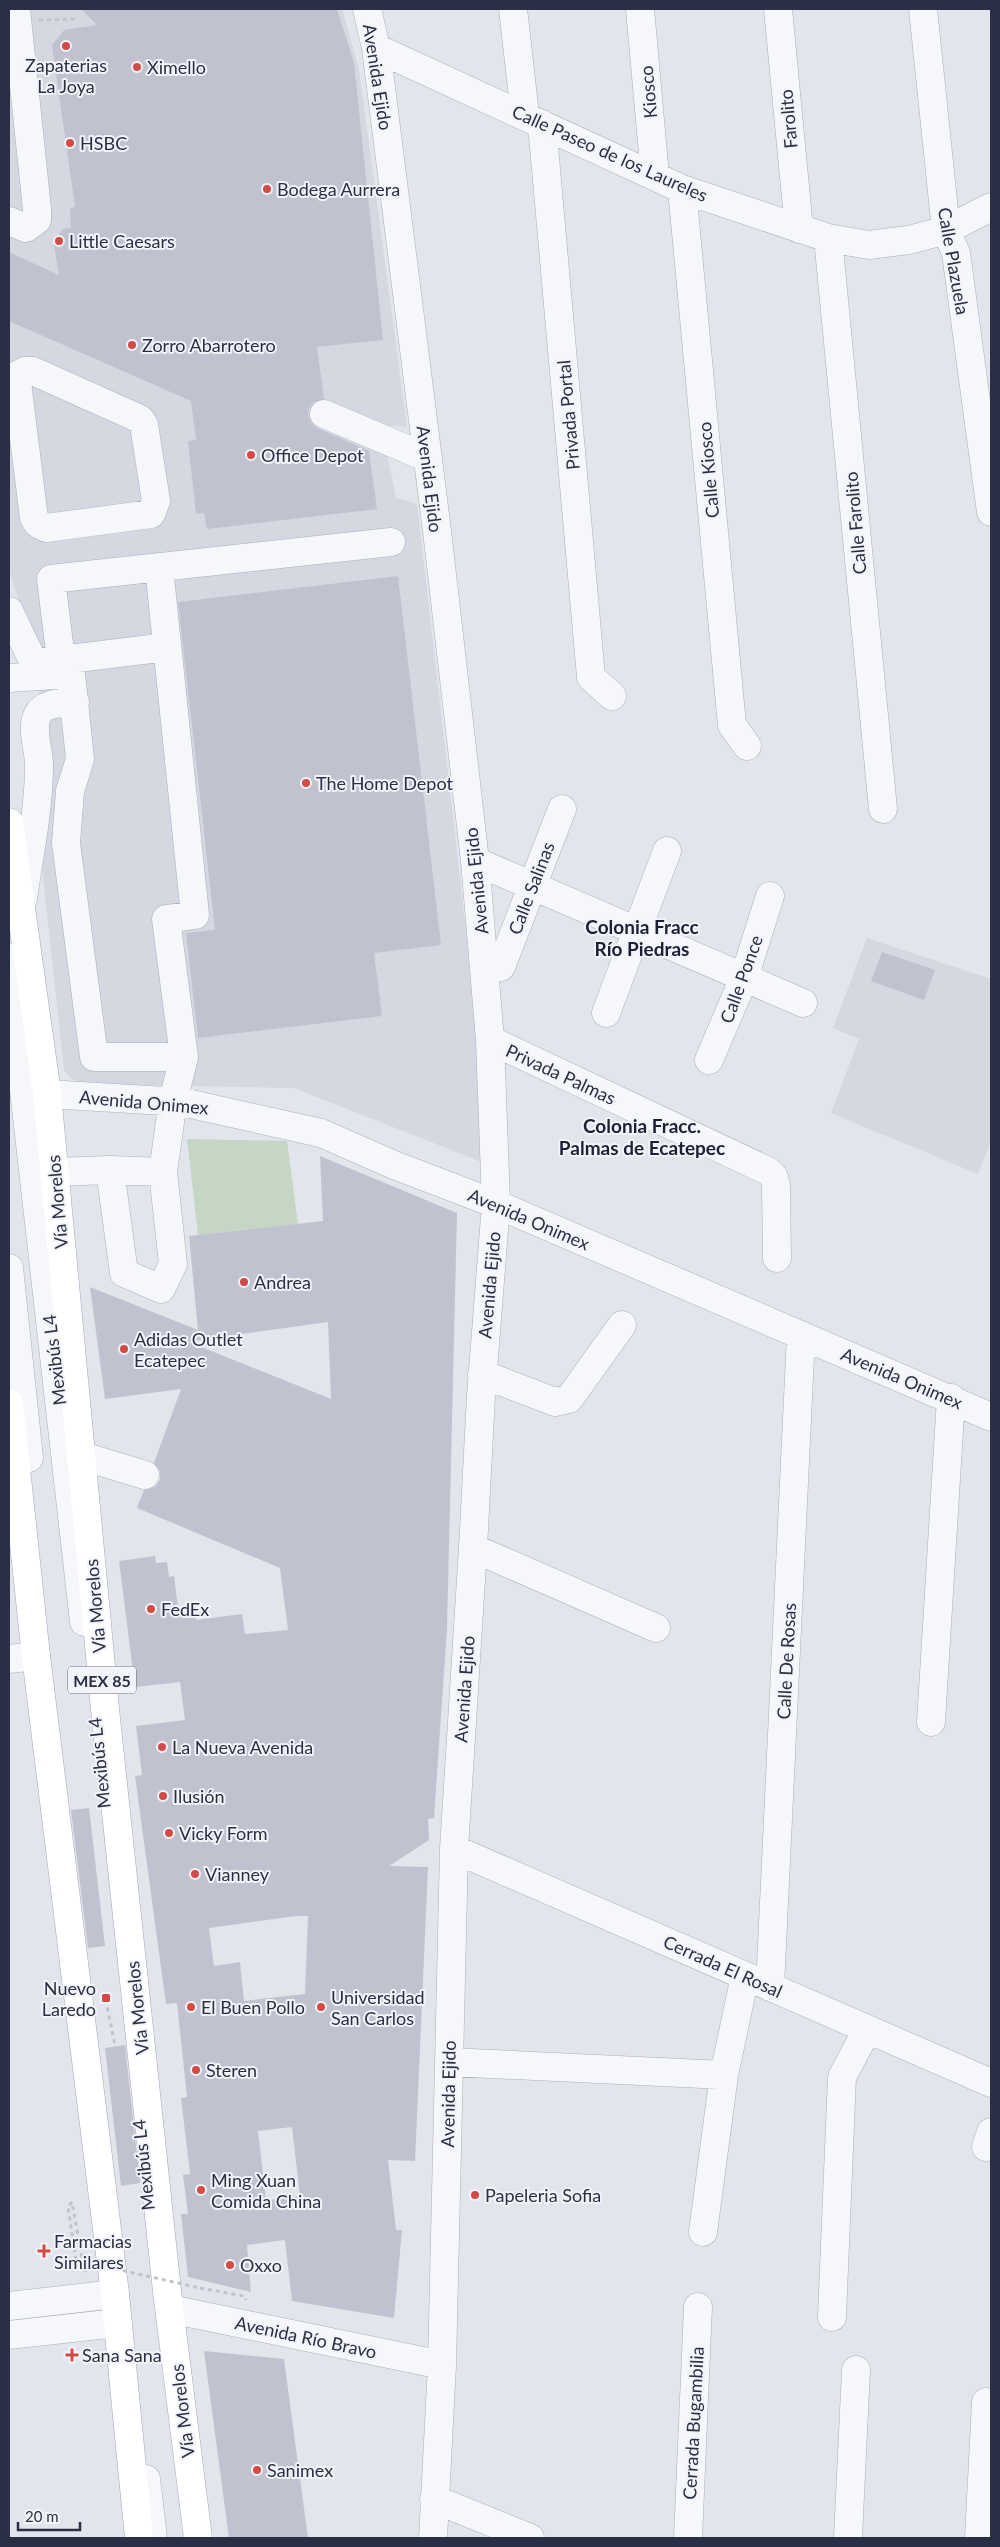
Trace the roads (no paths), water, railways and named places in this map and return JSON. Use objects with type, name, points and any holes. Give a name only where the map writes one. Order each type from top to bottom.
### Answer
[{"type":"main road","name":"Vía Morelos","points":[[9,822],[47,1094],[106,1719],[170,2309],[198,2538]]},
{"type":"main road","points":[[9,1403],[12,1458],[115,2294],[139,2538]]},
{"type":"street","name":"Avenida Ejido","points":[[367,9],[376,48],[428,458],[475,862],[490,1040],[496,1204],[482,1374],[474,1548],[454,1849],[442,2365],[433,2538]]},
{"type":"street","name":"Privada Portal","points":[[513,9],[533,119],[591,678],[612,696]]},
{"type":"street","name":"Kiosco","points":[[640,9],[655,176]]},
{"type":"street","name":"Farolito","points":[[778,9],[798,229]]},
{"type":"street","name":"Calle Plazuela","points":[[923,9],[946,230],[956,253],[991,512]]},
{"type":"street","points":[[9,221],[26,228],[37,220],[16,14]]},
{"type":"street","name":"Calle Paseo de los Laureles","points":[[376,48],[682,189],[828,238],[869,245],[909,240],[946,230],[991,207]]},
{"type":"street","name":"Calle Kiosco","points":[[682,189],[732,725],[747,746]]},
{"type":"street","name":"Calle Farolito","points":[[828,238],[882,809]]},
{"type":"street","points":[[25,371],[33,371],[140,419],[144,425],[156,501],[151,514],[46,528],[38,524],[34,518],[14,413],[16,382],[19,374],[25,371]]},
{"type":"street","points":[[324,414],[428,458]]},
{"type":"street","points":[[61,660],[51,579],[391,542]]},
{"type":"street","points":[[110,1170],[124,1273],[161,1289],[173,1264],[163,1172],[173,1101],[184,1057],[166,919],[195,916],[159,567]]},
{"type":"street","points":[[9,611],[34,659],[45,662],[88,657],[90,672],[168,655]]},
{"type":"street","points":[[9,678],[71,674],[80,759],[70,791],[66,843],[94,1058],[184,1057]]},
{"type":"street","points":[[9,694],[74,695]]},
{"type":"street","points":[[21,910],[34,826],[39,765],[35,726],[37,715],[43,708],[74,695]]},
{"type":"street","name":"Calle Salinas","points":[[501,968],[562,808]]},
{"type":"street","points":[[606,1013],[667,851]]},
{"type":"street","points":[[475,862],[803,1003]]},
{"type":"street","name":"Calle Ponce","points":[[709,1060],[744,978],[770,896]]},
{"type":"street","name":"Mexibús L4","points":[[9,957],[184,2538]]},
{"type":"street","name":"Privada Palmas","points":[[490,1040],[768,1171],[774,1177],[776,1186],[776,1258]]},
{"type":"street","name":"Avenida Onimex","points":[[47,1094],[173,1101],[321,1133],[394,1165],[496,1204],[991,1416]]},
{"type":"street","points":[[55,1172],[110,1170],[163,1172]]},
{"type":"street","name":"Mexibús L4","points":[[9,1268],[50,1664],[153,2538]]},
{"type":"street","points":[[482,1374],[555,1402],[569,1399],[622,1325]]},
{"type":"street","name":"Calle De Rosas","points":[[770,1987],[801,1335]]},
{"type":"street","points":[[931,1722],[951,1398]]},
{"type":"street","points":[[82,1456],[146,1475]]},
{"type":"street","points":[[474,1548],[656,1628]]},
{"type":"street","points":[[9,1659],[36,1656]]},
{"type":"street","name":"Cerrada El Rosal","points":[[454,1849],[991,2083]]},
{"type":"street","points":[[703,2232],[724,2075],[745,1976]]},
{"type":"street","points":[[832,2317],[842,2078],[867,2030]]},
{"type":"street","points":[[449,2062],[724,2075]]},
{"type":"street","points":[[9,2306],[115,2294]]},
{"type":"street","name":"Cerrada Bugambilia","points":[[688,2538],[698,2307]]},
{"type":"street","name":"Avenida Río Bravo","points":[[170,2309],[442,2365]]},
{"type":"street","points":[[9,2335],[117,2323]]},
{"type":"street","points":[[848,2538],[856,2370]]},
{"type":"street","points":[[979,2538],[986,2402]]},
{"type":"street","points":[[434,2499],[530,2538]]},
{"type":"place","name":"Zapaterias La Joya","points":[[66,46]]},
{"type":"place","name":"Ximello","points":[[137,67]]},
{"type":"place","name":"HSBC","points":[[70,143]]},
{"type":"place","name":"Bodega Aurrera","points":[[267,189]]},
{"type":"place","name":"Little Caesars","points":[[59,241]]},
{"type":"place","name":"Zorro Abarrotero","points":[[132,345]]},
{"type":"place","name":"Office Depot","points":[[251,455]]},
{"type":"place","name":"The Home Depot","points":[[306,783]]},
{"type":"place","name":"Andrea","points":[[244,1282]]},
{"type":"place","name":"Adidas Outlet Ecatepec","points":[[124,1349]]},
{"type":"place","name":"FedEx","points":[[151,1609]]},
{"type":"place","name":"La Nueva Avenida","points":[[162,1747]]},
{"type":"place","name":"Ilusión","points":[[163,1796]]},
{"type":"place","name":"Vicky Form","points":[[169,1833]]},
{"type":"place","name":"Vianney","points":[[195,1874]]},
{"type":"place","name":"Nuevo Laredo","points":[[106,1998]]},
{"type":"place","name":"El Buen Pollo","points":[[191,2007]]},
{"type":"place","name":"Universidad San Carlos","points":[[321,2007]]},
{"type":"place","name":"Steren","points":[[196,2070]]},
{"type":"place","name":"Ming Xuan Comida China","points":[[201,2190]]},
{"type":"place","name":"Papeleria Sofia","points":[[475,2195]]},
{"type":"place","name":"Farmacias Similares","points":[[44,2251]]},
{"type":"place","name":"Oxxo","points":[[230,2265]]},
{"type":"place","name":"Sana Sana","points":[[72,2355]]},
{"type":"place","name":"Sanimex","points":[[257,2470]]},
{"type":"district","name":"Colonia Fracc Río Piedras","points":[[642,937]]},
{"type":"district","name":"Colonia Fracc. Palmas de Ecatepec","points":[[642,1136]]}]
